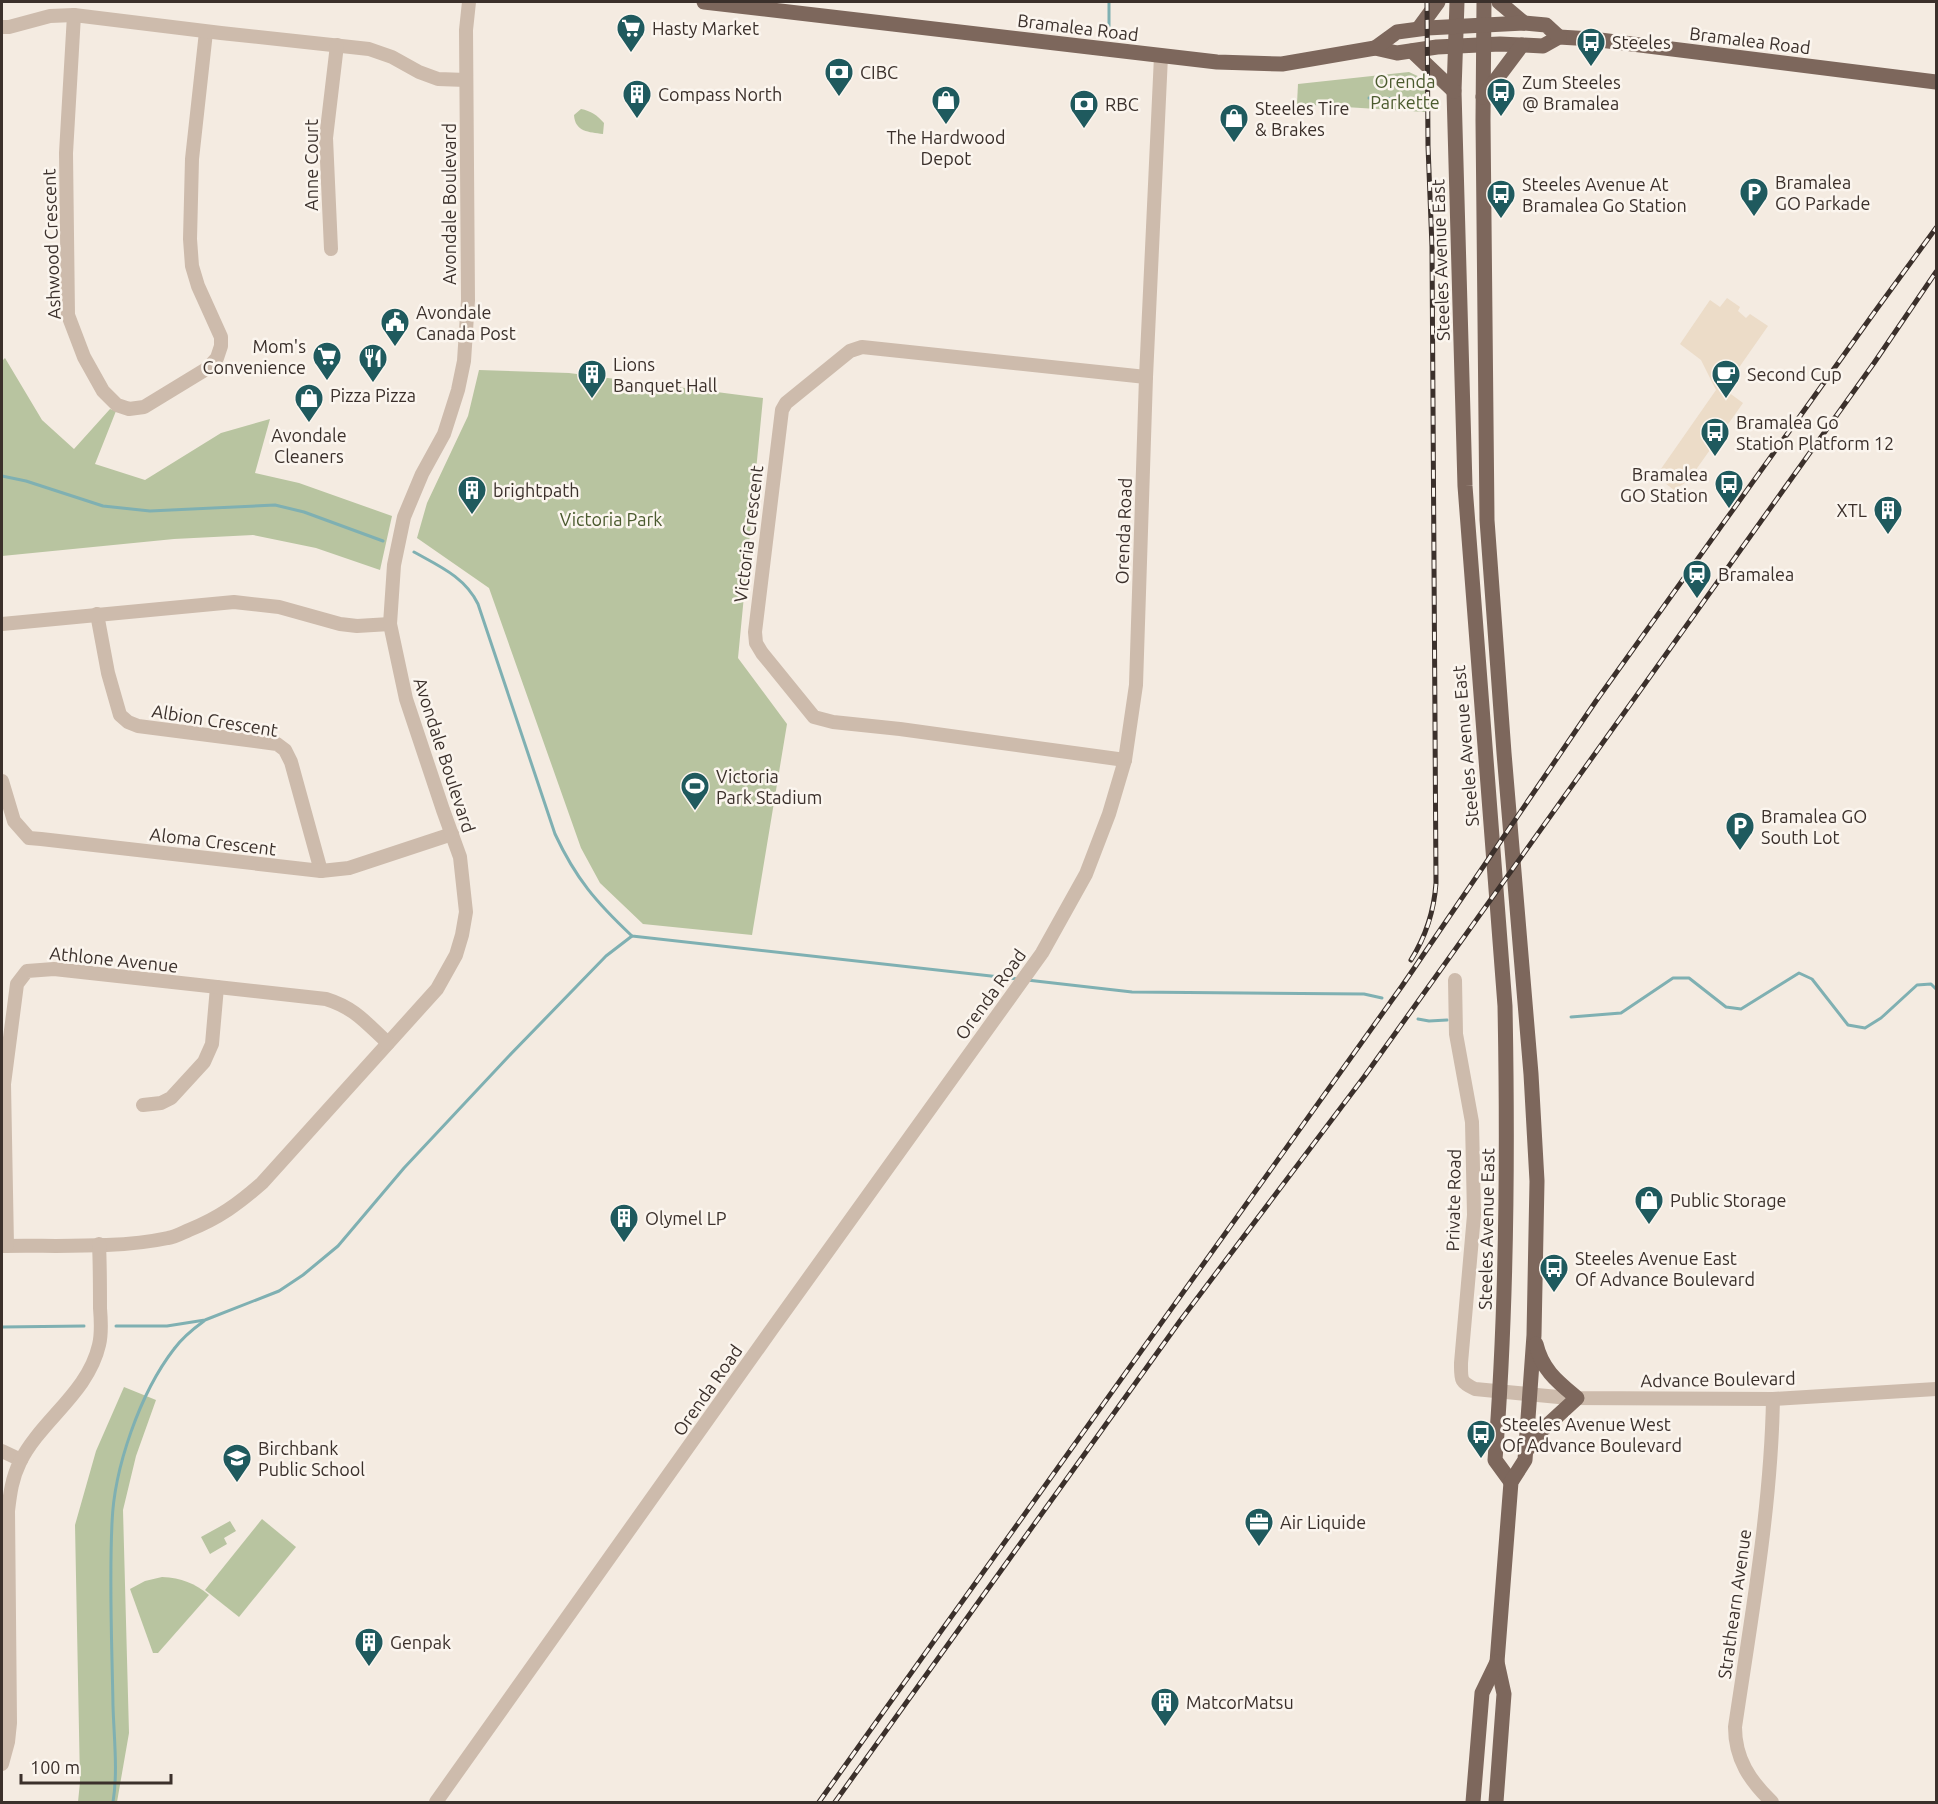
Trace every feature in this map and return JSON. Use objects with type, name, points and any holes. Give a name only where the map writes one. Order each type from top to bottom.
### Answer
[{"type":"main road","name":"Bramalea Road","points":[[704,2],[810,7],[1217,62],[1282,64],[1375,48],[1397,53],[1456,46],[1543,46],[1559,37],[1592,39],[1936,82]]},
{"type":"main road","points":[[1419,28],[1438,2]]},
{"type":"main road","name":"Steeles Avenue East","points":[[1457,2],[1454,91],[1466,522],[1503,967],[1507,1078],[1505,1308],[1495,1460],[1511,1482]]},
{"type":"main road","name":"Steeles Avenue East","points":[[1484,2],[1487,520],[1531,1074],[1537,1181],[1534,1335],[1526,1451],[1525,1460],[1511,1482],[1497,1662],[1504,1694],[1496,1803]]},
{"type":"main road","points":[[1499,2],[1524,23]]},
{"type":"main road","name":"Bramalea Road","points":[[1375,48],[1397,32],[1419,28],[1524,23],[1546,25],[1559,37]]},
{"type":"main road","points":[[1483,97],[1522,45]]},
{"type":"main road","points":[[1413,51],[1454,91]]},
{"type":"main road","points":[[1466,522],[1487,520]]},
{"type":"main road","points":[[1526,1451],[1540,1432],[1577,1398],[1553,1378],[1539,1358],[1534,1335]]},
{"type":"main road","name":"Steeles Avenue East","points":[[1473,1803],[1482,1693],[1497,1662]]},
{"type":"street","name":"Avondale Boulevard","points":[[4,1246],[99,1244],[170,1238],[207,1223],[238,1204],[286,1156],[437,989],[456,955],[466,912],[460,857],[406,699],[390,624],[394,565],[404,517],[424,468],[444,434],[458,390],[464,361],[468,300],[466,30],[470,2]]},
{"type":"street","points":[[2,27],[50,16],[74,15],[206,32],[337,45],[369,49],[392,57],[419,72],[438,79],[466,80]]},
{"type":"street","name":"Ashwood Crescent","points":[[74,15],[66,153],[68,315],[84,357],[103,391],[117,405],[129,409],[144,407],[208,368],[217,358],[221,346],[221,337],[216,323],[198,286],[192,266],[190,239],[192,159],[206,32]]},
{"type":"street","name":"Anne Court","points":[[331,249],[326,138],[337,45]]},
{"type":"street","name":"Orenda Road","points":[[436,1803],[1032,967],[1057,928],[1086,874],[1109,814],[1125,760],[1136,685],[1146,377],[1161,56]]},
{"type":"street","name":"Victoria Crescent","points":[[1125,760],[910,730],[833,722],[814,717],[762,653],[756,643],[755,632],[782,410],[786,403],[850,351],[862,347],[1146,377]]},
{"type":"street","points":[[2,624],[234,602],[279,608],[357,627],[390,624]]},
{"type":"street","name":"Albion Crescent","points":[[97,614],[108,673],[120,715],[128,722],[138,726],[277,744],[285,750],[291,762],[321,871]]},
{"type":"street","name":"Aloma Crescent","points":[[2,781],[14,821],[29,838],[321,871],[349,868],[452,834]]},
{"type":"street","name":"Athlone Avenue","points":[[4,1246],[4,1084],[18,984],[27,971],[54,969],[326,999],[343,1004],[355,1012],[388,1043]]},
{"type":"street","name":"Private Road","points":[[1455,980],[1456,1034],[1472,1122],[1474,1215],[1461,1379],[1463,1383],[1475,1389],[1499,1392]]},
{"type":"street","points":[[143,1105],[161,1103],[171,1098],[204,1062],[212,1044],[217,987]]},
{"type":"street","points":[[2,1764],[10,1723],[8,1511],[10,1490],[21,1460],[34,1439],[78,1388],[89,1370],[99,1345],[101,1329],[99,1244]]},
{"type":"street","name":"Advance Boulevard","points":[[1499,1392],[1577,1398],[1773,1399],[1936,1389]]},
{"type":"street","name":"Strathearn Avenue","points":[[1772,1803],[1746,1772],[1737,1752],[1735,1727],[1766,1509],[1772,1449],[1773,1399]]},
{"type":"street","points":[[2,1451],[21,1460]]},
{"type":"green space","name":"Orenda Parkette","points":[[1409,72],[1426,80],[1425,112],[1297,104],[1298,84]]},
{"type":"green space","points":[[581,109],[594,114],[604,123],[603,134],[584,130],[577,125],[574,115]]},
{"type":"green space","points":[[5,358],[42,420],[74,449],[110,409],[116,411],[95,464],[145,480],[221,433],[270,419],[255,473],[299,483],[392,516],[380,570],[316,548],[253,535],[174,539],[2,556],[2,361]]},
{"type":"green space","name":"Victoria Park","points":[[479,370],[569,373],[763,398],[738,658],[787,724],[752,935],[643,924],[600,883],[581,848],[489,588],[417,538],[427,503],[468,416]]},
{"type":"green space","points":[[124,1387],[156,1400],[136,1456],[123,1510],[129,1733],[117,1802],[78,1802],[80,1782],[75,1525],[96,1451]]},
{"type":"green space","points":[[262,1519],[296,1547],[239,1617],[205,1590]]},
{"type":"green space","points":[[230,1521],[236,1531],[224,1538],[227,1544],[210,1554],[201,1537]]},
{"type":"green space","points":[[162,1577],[187,1582],[209,1595],[158,1653],[153,1653],[130,1589],[145,1581]]},
{"type":"shaded area","points":[[1727,298],[1740,307],[1738,311],[1746,318],[1750,314],[1768,326],[1724,389],[1743,403],[1688,481],[1674,490],[1656,476],[1716,390],[1701,360],[1680,344],[1710,300],[1720,307]]},
{"type":"waterway","points":[[1109,2],[1109,26]]},
{"type":"waterway","points":[[1369,98],[1409,99]]},
{"type":"waterway","points":[[2,476],[26,481],[103,506],[150,511],[275,505],[304,512],[383,541]]},
{"type":"waterway","points":[[414,552],[459,579],[473,595],[478,604],[555,834],[588,889],[632,936],[1018,979]]},
{"type":"waterway","points":[[116,1326],[167,1326],[205,1320],[279,1291],[303,1275],[338,1246],[404,1168],[508,1057],[606,956],[632,936]]},
{"type":"waterway","points":[[1571,1017],[1621,1013],[1673,978],[1689,978],[1726,1007],[1741,1009],[1799,973],[1812,979],[1848,1025],[1865,1028],[1881,1018],[1917,985],[1931,984],[1936,989]]},
{"type":"waterway","points":[[1027,980],[1132,992],[1364,994],[1382,998]]},
{"type":"waterway","points":[[1418,1019],[1447,1020]]},
{"type":"waterway","points":[[113,1802],[115,1767],[111,1569],[112,1523],[118,1479],[131,1432],[150,1387],[177,1345],[204,1321]]},
{"type":"waterway","points":[[2,1327],[84,1326]]},
{"type":"railway","points":[[1411,960],[1428,923],[1436,883],[1432,247],[1428,146],[1427,2]]},
{"type":"railway","points":[[819,1802],[1402,986],[1596,701],[1936,228]]},
{"type":"railway","points":[[835,1802],[1180,1321],[1364,1077],[1874,363],[1936,272]]},
{"type":"place","name":"Hasty Market","points":[[631,54]]},
{"type":"place","name":"Steeles","points":[[1591,68]]},
{"type":"place","name":"CIBC","points":[[839,98]]},
{"type":"place","name":"Zum Steeles @ Bramalea","points":[[1501,118]]},
{"type":"place","name":"Compass North","points":[[637,120]]},
{"type":"place","name":"The Hardwood Depot","points":[[946,126]]},
{"type":"place","name":"RBC","points":[[1084,130]]},
{"type":"place","name":"Steeles Tire & Brakes","points":[[1234,144]]},
{"type":"place","name":"Bramalea GO Parkade","points":[[1754,218]]},
{"type":"place","name":"Steeles Avenue At Bramalea Go Station","points":[[1501,220]]},
{"type":"place","name":"Avondale Canada Post","points":[[395,348]]},
{"type":"place","name":"Mom's Convenience","points":[[327,382]]},
{"type":"place","name":"Pizza Pizza","points":[[373,384]]},
{"type":"place","name":"Lions Banquet Hall","points":[[592,400]]},
{"type":"place","name":"Second Cup","points":[[1726,400]]},
{"type":"place","name":"Avondale Cleaners","points":[[309,424]]},
{"type":"place","name":"Bramalea Go Station Platform 12","points":[[1715,458]]},
{"type":"place","name":"Bramalea GO Station","points":[[1729,510]]},
{"type":"place","name":"brightpath","points":[[472,516]]},
{"type":"place","name":"XTL","points":[[1888,536]]},
{"type":"place","name":"Bramalea","points":[[1697,600]]},
{"type":"place","name":"Victoria Park Stadium","points":[[695,812]]},
{"type":"place","name":"Bramalea GO South Lot","points":[[1740,852]]},
{"type":"place","name":"Public Storage","points":[[1649,1226]]},
{"type":"place","name":"Olymel LP","points":[[624,1244]]},
{"type":"place","name":"Steeles Avenue East Of Advance Boulevard","points":[[1554,1294]]},
{"type":"place","name":"Steeles Avenue West Of Advance Boulevard","points":[[1481,1460]]},
{"type":"place","name":"Birchbank Public School","points":[[237,1484]]},
{"type":"place","name":"Air Liquide","points":[[1259,1548]]},
{"type":"place","name":"Genpak","points":[[369,1668]]},
{"type":"place","name":"MatcorMatsu","points":[[1165,1728]]}]
